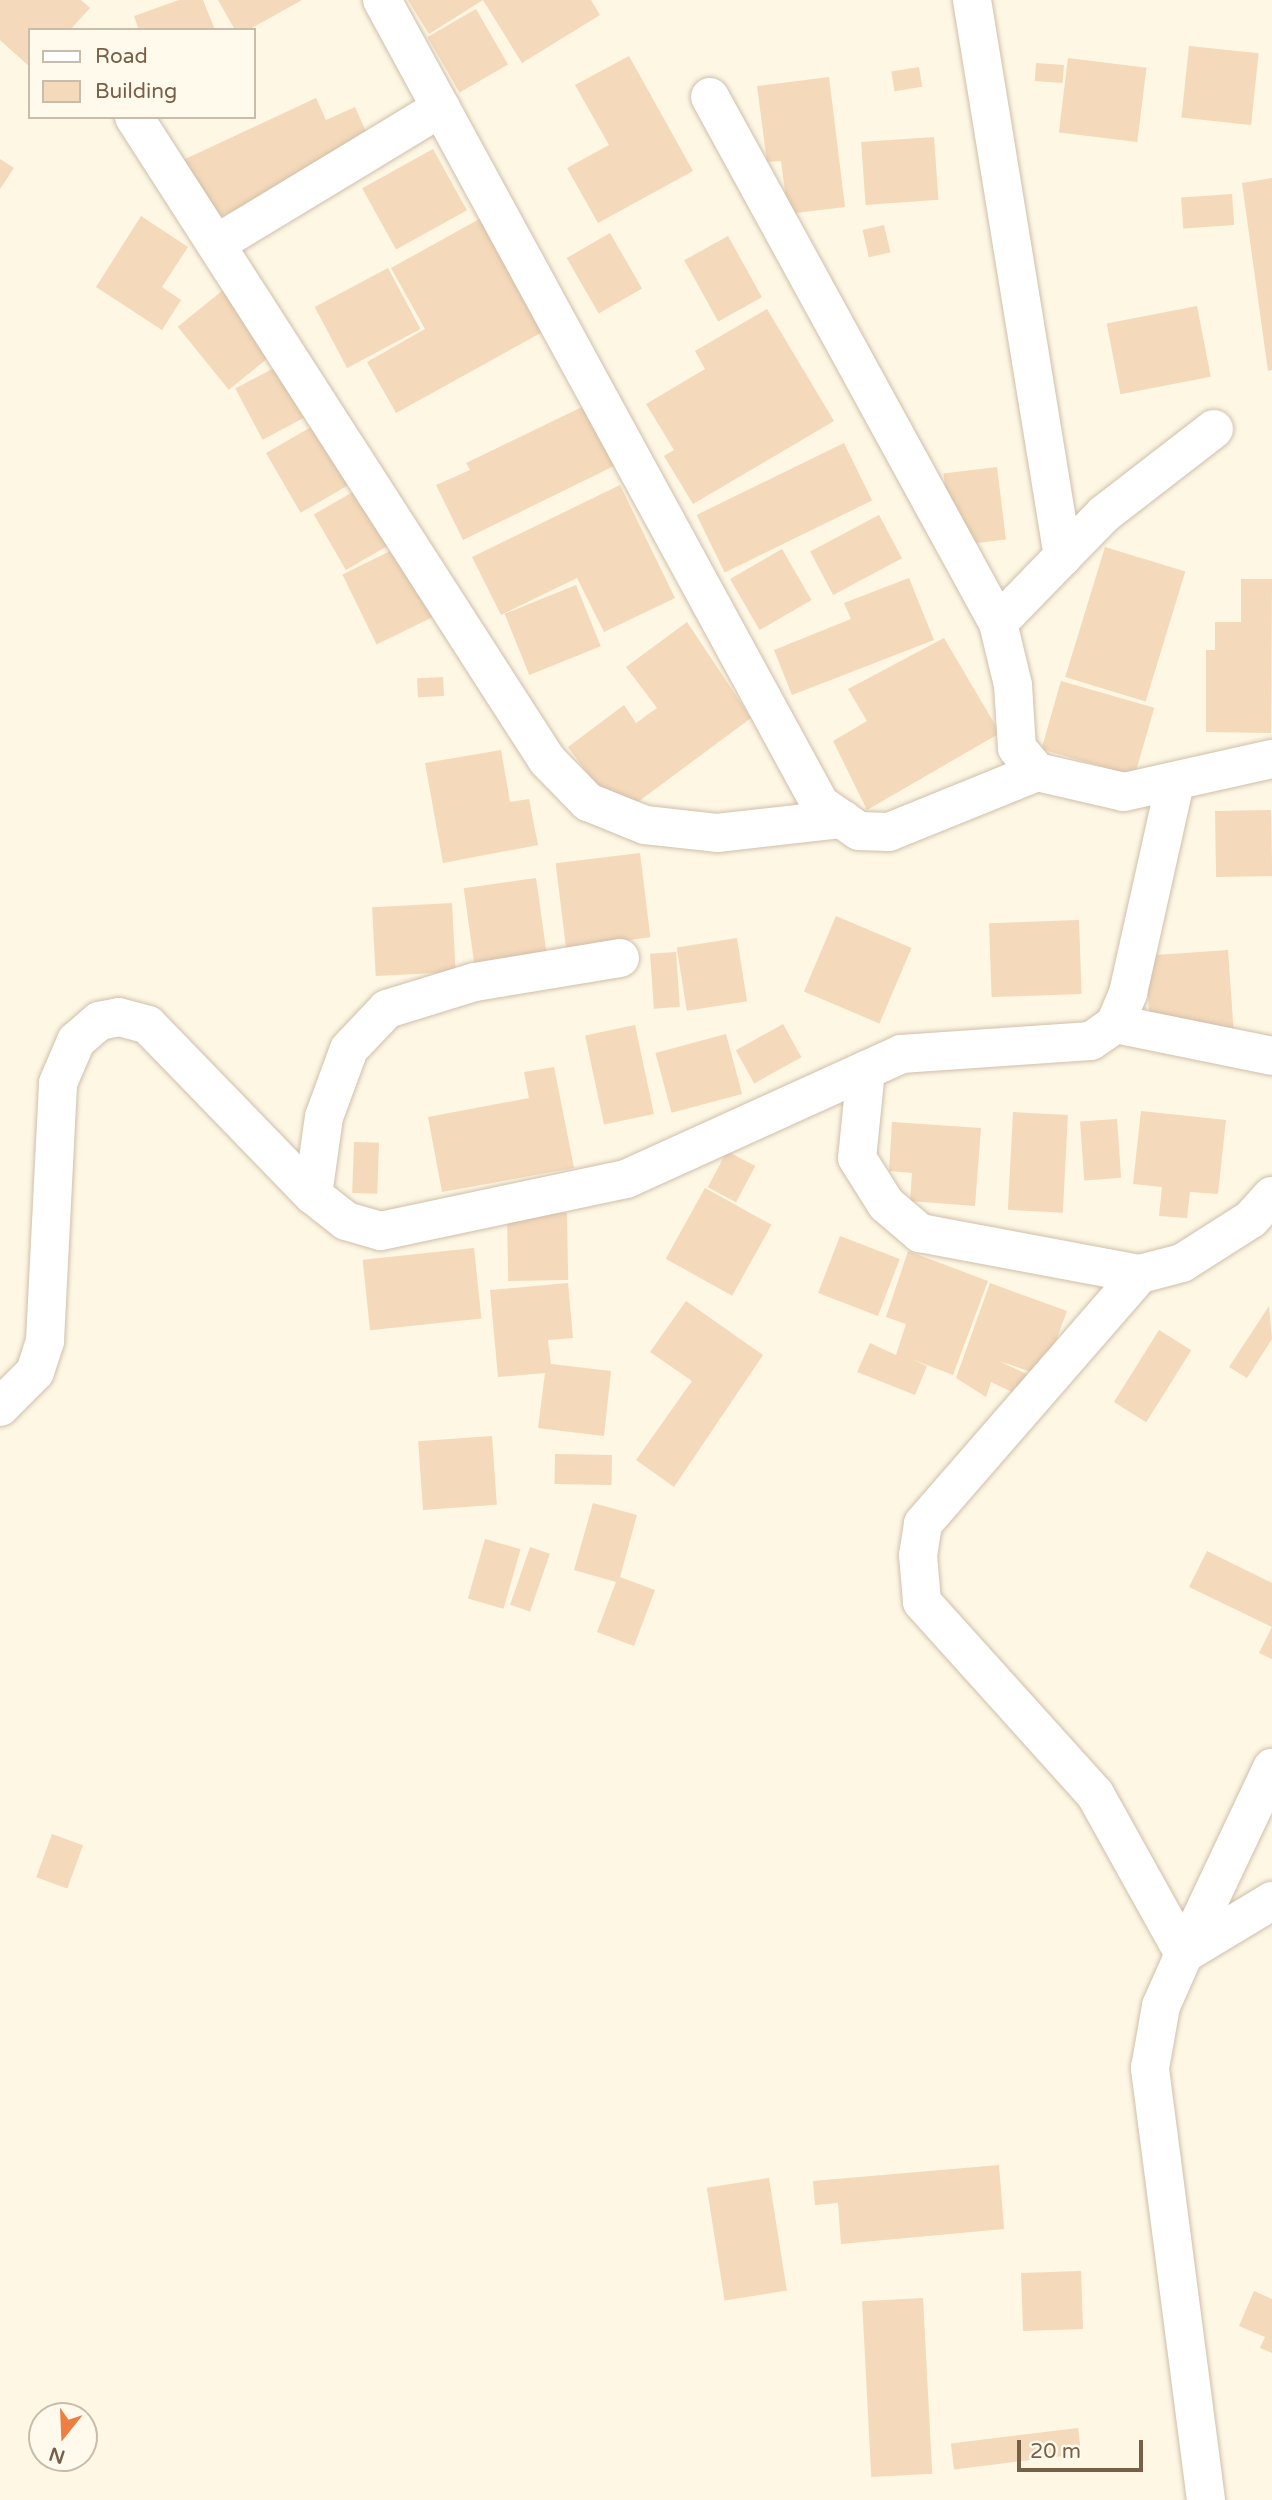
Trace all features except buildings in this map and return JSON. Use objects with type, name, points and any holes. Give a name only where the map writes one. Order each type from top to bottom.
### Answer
[{"type":"street","points":[[382,0],[820,804],[859,831],[889,832],[1037,772],[1124,792],[1272,759]]},
{"type":"street","points":[[972,0],[1063,556]]},
{"type":"street","points":[[710,96],[998,623],[1013,685],[1017,748],[1037,772]]},
{"type":"street","points":[[216,244],[441,108]]},
{"type":"street","points":[[135,119],[547,760],[588,802],[646,825],[717,833],[842,819]]},
{"type":"street","points":[[998,623],[1104,514],[1214,429]]},
{"type":"street","points":[[0,1407],[34,1372],[45,1340],[58,1083],[76,1041],[99,1021],[119,1017],[148,1025],[313,1195],[346,1221],[381,1231],[626,1180],[901,1054],[1091,1041],[1115,1024],[1128,993],[1175,782]]},
{"type":"street","points":[[313,1195],[324,1117],[349,1049],[387,1010],[475,982],[620,958]]},
{"type":"street","points":[[1115,1024],[1272,1056]]},
{"type":"street","points":[[866,1070],[857,1158],[886,1204],[920,1233],[1140,1274],[1182,1263],[1251,1219],[1272,1196]]},
{"type":"street","points":[[1140,1274],[923,1524],[918,1555],[922,1602],[1095,1794],[1184,1954]]},
{"type":"street","points":[[1206,2500],[1150,2068],[1161,2006],[1272,1768]]},
{"type":"street","points":[[1184,1954],[1272,1901]]}]
